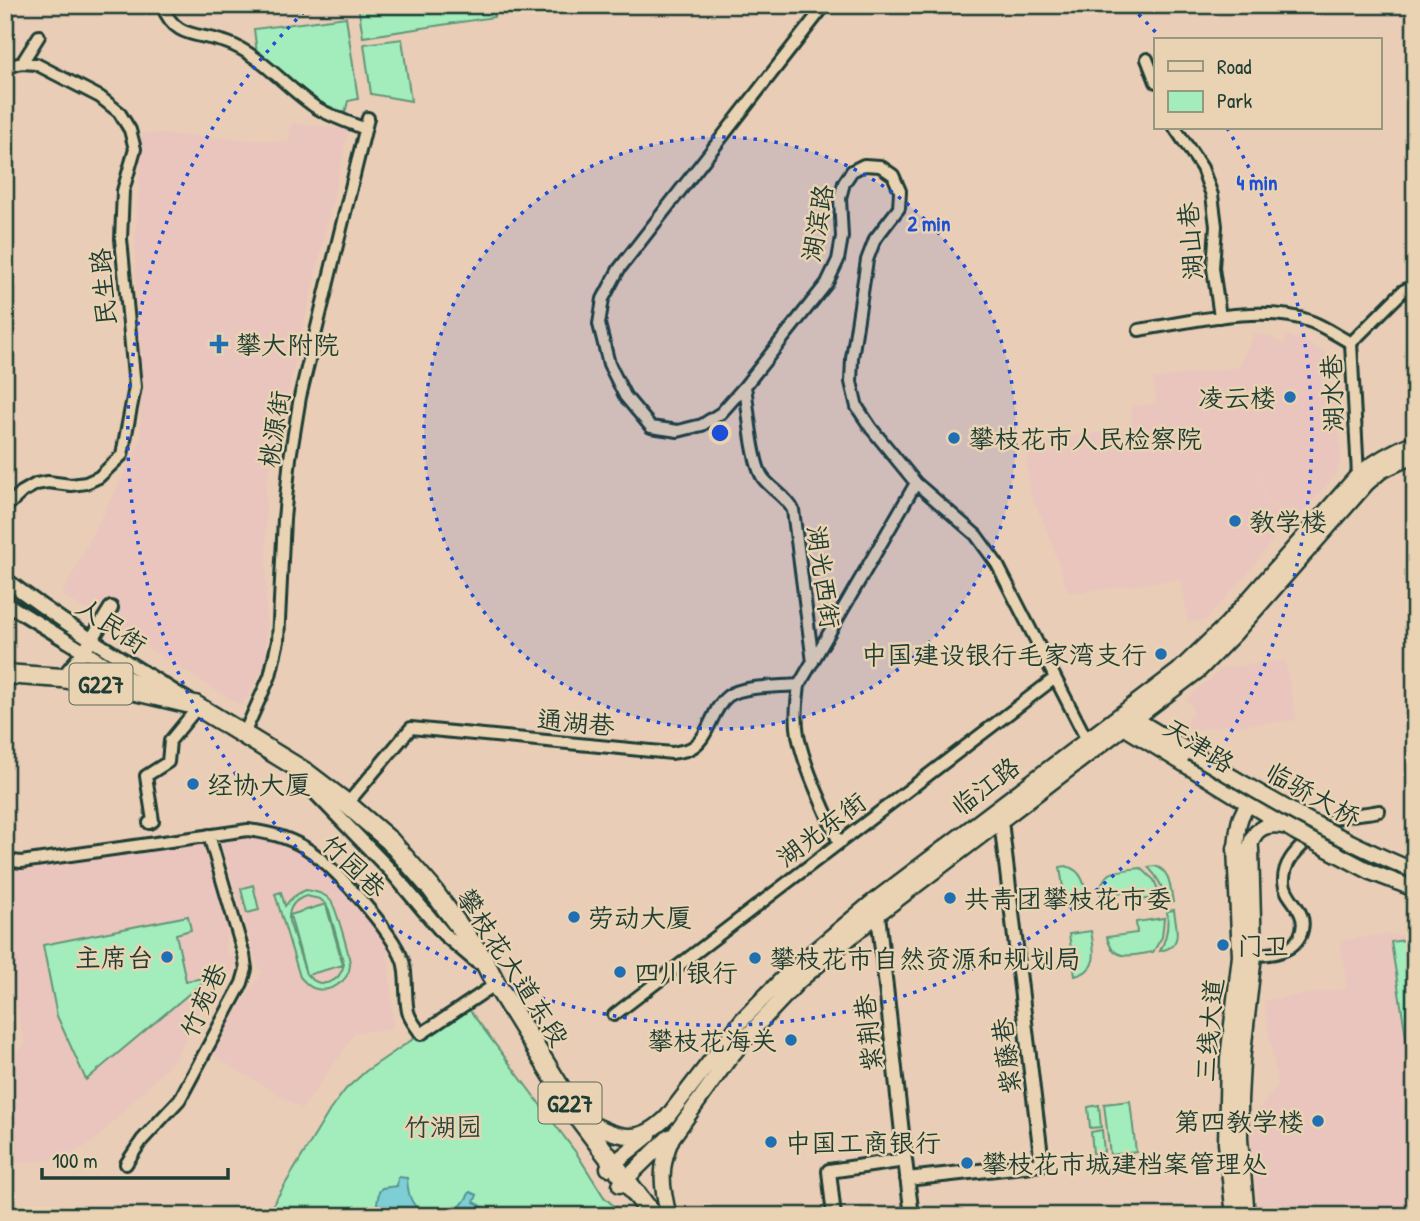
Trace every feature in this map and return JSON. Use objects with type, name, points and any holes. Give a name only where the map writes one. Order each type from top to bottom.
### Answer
[{"type":"highway","name":"G227","points":[[5,674],[62,678],[118,687],[194,709]]},
{"type":"highway","name":"G227","points":[[5,682],[84,689],[194,709]]},
{"type":"highway","name":"攀枝花大道东段","points":[[194,709],[243,736],[303,775],[384,846],[479,960],[572,1122],[610,1166],[643,1216]]},
{"type":"highway","name":"攀枝花大道东段","points":[[194,709],[303,775]]},
{"type":"highway","name":"攀枝花大道东段","points":[[493,986],[610,1166]]},
{"type":"highway","name":"攀枝花大道东段","points":[[622,1182],[653,1216]]},
{"type":"main road","name":"临江路","points":[[610,1166],[668,1116],[742,1020],[790,971],[1124,720],[1227,624],[1362,479],[1374,461],[1415,442]]},
{"type":"main road","name":"临江路","points":[[1362,479],[1415,456]]},
{"type":"main road","name":"临骄大桥","points":[[1124,720],[1192,753],[1260,802],[1415,871]]},
{"type":"main road","name":"天津路","points":[[1124,720],[1214,782],[1260,802],[1289,829]]},
{"type":"main road","points":[[1214,782],[1230,802],[1243,848]]},
{"type":"main road","points":[[1243,848],[1239,822],[1244,809],[1260,802]]},
{"type":"main road","points":[[1243,848],[1258,830],[1268,825],[1289,829]]},
{"type":"main road","name":"临骄大桥","points":[[1289,829],[1373,873],[1415,889]]},
{"type":"main road","name":"三线大道","points":[[1243,848],[1247,955],[1239,1139],[1246,1216]]},
{"type":"main road","name":"临江路","points":[[669,1216],[662,1184],[662,1168],[666,1152],[680,1126],[728,1060],[775,1005],[874,909]]},
{"type":"main road","name":"三线大道","points":[[1235,1216],[1227,1143],[1227,1099],[1229,1059],[1247,955]]},
{"type":"main road","points":[[579,1118],[621,1136],[646,1133],[657,1127]]},
{"type":"main road","points":[[622,1182],[680,1126]]},
{"type":"street","name":"桃源街","points":[[162,5],[167,19],[178,29],[228,43],[245,51],[313,106],[367,123],[300,397],[284,519],[278,641],[270,676],[243,736]]},
{"type":"street","name":"湖滨路","points":[[825,5],[619,269],[603,299],[599,324],[609,364],[625,396],[651,427],[678,431],[702,425],[720,413],[745,386],[827,283],[838,260],[842,237],[840,198],[844,183],[852,171],[864,164],[880,166],[893,175],[900,191],[899,208],[875,239],[867,260],[852,358],[851,382],[857,407],[916,483],[976,536],[998,564],[1090,746]]},
{"type":"street","points":[[211,38],[216,25]]},
{"type":"street","points":[[5,67],[22,63],[39,37]]},
{"type":"street","points":[[1147,59],[1154,77]]},
{"type":"street","name":"民生路","points":[[5,508],[22,492],[36,484],[78,484],[99,477],[122,454],[135,387],[121,239],[123,191],[135,149],[130,130],[119,112],[100,97],[37,64],[22,63]]},
{"type":"street","name":"湖山巷","points":[[1176,130],[1202,168],[1212,195],[1216,226],[1213,268],[1220,317]]},
{"type":"street","name":"湖水巷","points":[[1362,479],[1351,342],[1402,290],[1415,285]]},
{"type":"street","points":[[1139,330],[1220,317],[1282,315],[1311,322],[1351,342]]},
{"type":"street","name":"湖光西街","points":[[745,386],[756,462],[761,475],[788,501],[793,510],[813,662]]},
{"type":"street","points":[[839,843],[806,764],[798,735],[796,709],[799,685],[916,483]]},
{"type":"street","name":"人民街","points":[[5,579],[194,709]]},
{"type":"street","name":"人民街","points":[[5,601],[84,652],[167,699]]},
{"type":"street","points":[[30,683],[62,678],[84,652],[111,608]]},
{"type":"street","name":"湖光东街","points":[[614,1015],[1055,678]]},
{"type":"street","name":"通湖巷","points":[[352,799],[411,729],[672,753],[691,748],[704,735],[716,709],[729,695],[750,689],[799,685]]},
{"type":"street","points":[[149,823],[153,821],[146,776],[168,762],[170,741],[194,709]]},
{"type":"street","name":"G227","points":[[303,775],[352,799],[397,837],[438,884],[479,960]]},
{"type":"street","points":[[1247,955],[1284,951],[1296,943],[1303,930],[1303,917],[1284,884],[1285,870],[1291,858],[1324,825],[1335,818],[1379,811]]},
{"type":"street","name":"紫藤巷","points":[[907,1179],[1042,1164],[997,816]]},
{"type":"street","name":"竹园巷","points":[[5,860],[21,862],[248,830],[278,834],[307,849],[335,873],[361,900],[397,946],[404,965],[408,1014],[421,1034],[493,986]]},
{"type":"street","name":"竹苑巷","points":[[126,1164],[142,1140],[180,1099],[242,983],[246,969],[241,939],[209,835]]},
{"type":"street","name":"紫荆巷","points":[[874,909],[912,1216]]},
{"type":"street","points":[[834,1216],[830,1171],[905,1160]]},
{"type":"shaded area","name":"攀大附院","points":[[292,123],[349,129],[266,486],[266,662],[242,706],[62,595],[141,441],[135,247],[142,133],[289,142]]},
{"type":"shaded area","points":[[1255,333],[1283,344],[1287,336],[1304,341],[1327,355],[1341,450],[1336,474],[1295,520],[1266,499],[1259,463],[1265,500],[1289,517],[1254,565],[1206,620],[1188,622],[1181,579],[1069,593],[1046,527],[1031,495],[1024,444],[1133,428],[1131,407],[1157,403],[1153,379],[1239,367]]},
{"type":"shaded area","points":[[1285,660],[1296,720],[1232,724],[1176,732],[1175,725],[1188,723],[1188,717],[1193,715],[1192,707],[1186,699],[1223,668]]},
{"type":"shaded area","points":[[246,836],[276,841],[302,854],[350,895],[388,946],[393,1029],[356,1032],[302,1109],[209,1053],[263,971],[259,968],[220,839]]},
{"type":"shaded area","points":[[203,841],[227,920],[225,953],[237,955],[232,970],[199,997],[204,1003],[174,1060],[95,1140],[71,1154],[43,1161],[15,1163],[5,1116],[5,1062],[25,1045],[5,948],[5,871]]},
{"type":"shaded area","points":[[1388,934],[1415,936],[1415,1216],[1260,1216],[1250,1120],[1278,1086],[1264,1001],[1347,988],[1340,941]]},
{"type":"green space","points":[[358,5],[492,5],[494,17],[363,37]]},
{"type":"green space","points":[[346,17],[358,99],[348,101],[345,113],[319,102],[257,53],[254,29]]},
{"type":"green space","points":[[402,39],[411,101],[371,94],[364,44]]},
{"type":"green space","points":[[1066,866],[1080,876],[1087,905],[1066,908],[1060,867]]},
{"type":"green space","points":[[1155,866],[1167,876],[1173,902],[1166,903],[1160,883],[1148,867]]},
{"type":"green space","points":[[1141,868],[1154,880],[1161,897],[1133,901],[1131,891],[1101,895],[1104,880],[1108,875]]},
{"type":"green space","points":[[253,885],[259,910],[247,913],[241,889]]},
{"type":"green space","points":[[306,890],[329,898],[348,952],[349,971],[342,981],[331,988],[313,988],[300,977],[275,894],[281,892],[285,906],[294,896]],"holes":[[[306,896],[320,899],[326,904],[290,915],[306,974],[289,921],[289,916],[293,905]],[[326,905],[344,964],[334,980],[324,983],[312,980],[307,975],[343,965]]]},
{"type":"green space","points":[[1174,910],[1176,941],[1168,949],[1160,951],[1167,932],[1167,911]]},
{"type":"green space","points":[[188,916],[191,930],[176,934],[186,981],[209,977],[86,1080],[57,1016],[43,945]]},
{"type":"green space","points":[[1164,918],[1162,937],[1153,952],[1125,955],[1114,951],[1110,945],[1107,937],[1137,933],[1136,922]]},
{"type":"green space","points":[[1091,931],[1094,952],[1092,964],[1083,973],[1075,976],[1069,934]]},
{"type":"green space","points":[[1405,940],[1408,963],[1415,957],[1415,1093],[1391,942]]},
{"type":"green space","name":"竹湖园","points":[[465,1004],[577,1154],[604,1197],[625,1216],[266,1216],[330,1110],[346,1089],[366,1071]]},
{"type":"green space","points":[[1130,1101],[1136,1152],[1110,1155],[1104,1104]]},
{"type":"green space","points":[[1099,1105],[1101,1127],[1090,1128],[1088,1107]]},
{"type":"green space","points":[[1102,1130],[1104,1152],[1093,1153],[1091,1132]]},
{"type":"water","points":[[398,1177],[407,1178],[412,1200],[418,1209],[428,1216],[375,1216],[379,1192],[382,1188],[397,1186]]},
{"type":"water","points":[[470,1192],[477,1195],[474,1202],[492,1216],[446,1216],[460,1206]]},
{"type":"place","name":"攀大附院","points":[[219,344]]},
{"type":"place","name":"凌云楼","points":[[1290,397]]},
{"type":"place","name":"攀枝花市人民检察院","points":[[954,438]]},
{"type":"place","name":"教学楼","points":[[1235,521]]},
{"type":"place","name":"中国建设银行毛家湾支行","points":[[1161,654]]},
{"type":"place","name":"经协大厦","points":[[193,784]]},
{"type":"place","name":"共青团攀枝花市委","points":[[950,898]]},
{"type":"place","name":"劳动大厦","points":[[574,917]]},
{"type":"place","name":"门卫","points":[[1223,945]]},
{"type":"place","name":"主席台","points":[[167,957]]},
{"type":"place","name":"攀枝花市自然资源和规划局","points":[[755,958]]},
{"type":"place","name":"四川银行","points":[[620,972]]},
{"type":"place","name":"攀枝花海关","points":[[791,1040]]},
{"type":"place","name":"第四教学楼","points":[[1318,1121]]},
{"type":"place","name":"中国工商银行","points":[[771,1142]]},
{"type":"place","name":"攀枝花市城建档案管理处","points":[[967,1163]]}]
